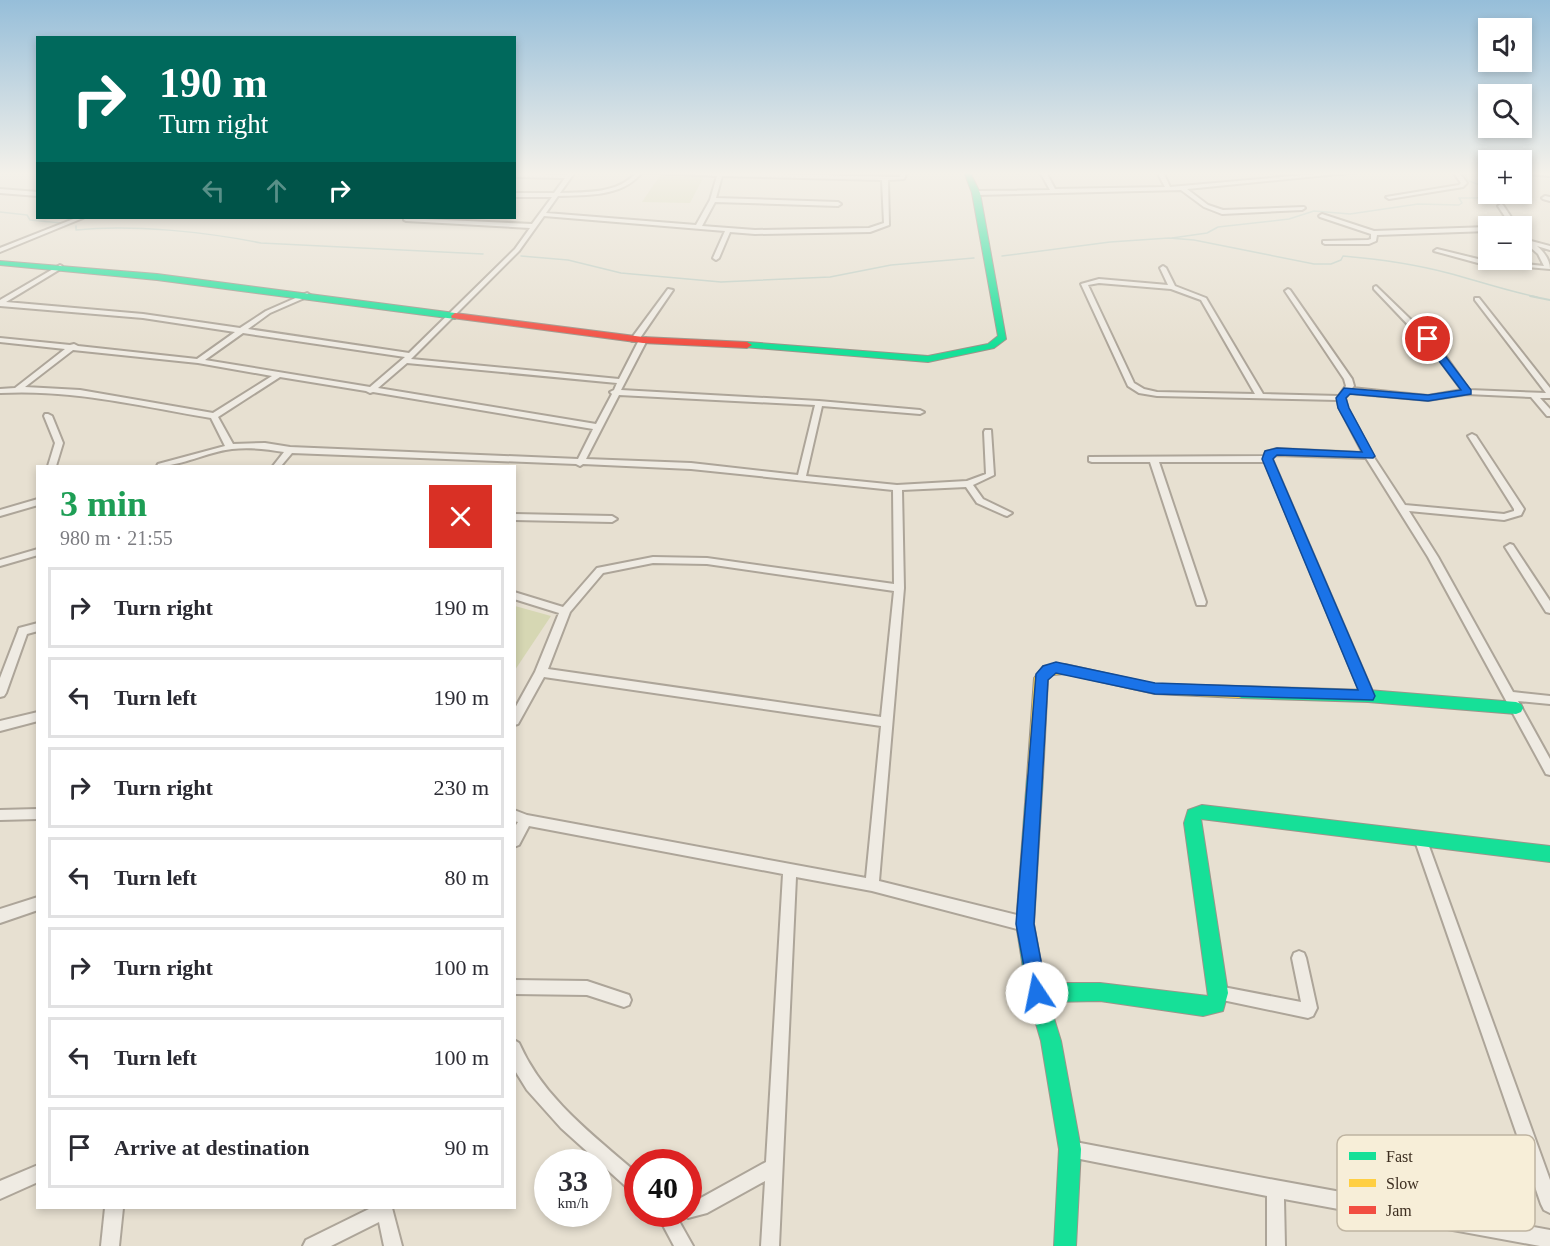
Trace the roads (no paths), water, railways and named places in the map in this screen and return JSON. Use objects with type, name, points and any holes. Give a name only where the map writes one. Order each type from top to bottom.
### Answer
[{"type":"street","points":[[0,250],[50,230]]},
{"type":"street","points":[[370,391],[408,358],[517,250],[531,230]]},
{"type":"street","points":[[716,258],[728,230]]},
{"type":"street","points":[[736,230],[835,232],[856,230]]},
{"type":"street","points":[[0,263],[60,267],[307,295],[448,316],[639,340],[728,344],[928,359],[991,346],[1003,337],[983,230]]},
{"type":"street","points":[[1365,230],[1374,233],[1455,230]]},
{"type":"street","points":[[1325,242],[1369,242],[1374,240],[1374,233]]},
{"type":"street","points":[[1532,243],[1550,248]]},
{"type":"street","points":[[1532,243],[1541,253],[1549,269]]},
{"type":"street","points":[[1541,253],[1550,248]]},
{"type":"street","points":[[1437,251],[1478,261],[1549,269]]},
{"type":"street","points":[[0,303],[60,267]]},
{"type":"street","points":[[1163,268],[1172,287]]},
{"type":"street","points":[[1260,395],[1204,299],[1172,287],[1099,281],[1084,284],[1131,384],[1142,391],[1157,394],[1260,395],[1344,394],[1428,398],[1467,392],[1550,394]]},
{"type":"street","points":[[1376,288],[1436,349],[1467,392]]},
{"type":"street","points":[[580,463],[639,340],[670,290]]},
{"type":"street","points":[[1288,291],[1348,379],[1350,386],[1344,394],[1343,408],[1433,557],[1550,770]]},
{"type":"street","points":[[198,361],[280,305],[307,295]]},
{"type":"street","points":[[1477,299],[1550,394]]},
{"type":"street","points":[[0,303],[143,316],[408,358],[620,381]]},
{"type":"street","points":[[0,340],[74,346],[198,361],[596,427]]},
{"type":"street","points":[[18,389],[74,346]]},
{"type":"street","points":[[0,391],[18,389],[100,396],[214,417],[278,375]]},
{"type":"street","points":[[615,392],[819,403],[920,412]]},
{"type":"street","points":[[1533,395],[1550,414]]},
{"type":"street","points":[[802,476],[819,403]]},
{"type":"street","points":[[48,416],[59,443],[52,465]]},
{"type":"street","points":[[214,417],[230,447]]},
{"type":"street","points":[[165,465],[230,447],[266,446],[290,450],[517,464],[691,466],[802,476],[897,488],[968,484],[990,475],[988,432]]},
{"type":"street","points":[[1402,508],[1504,517],[1518,513],[1520,509],[1472,436]]},
{"type":"street","points":[[278,465],[290,450]]},
{"type":"street","points":[[1368,696],[1268,459],[1269,454],[1277,452],[1370,456]]},
{"type":"street","points":[[1092,459],[1268,459]]},
{"type":"street","points":[[1154,460],[1201,602]]},
{"type":"street","points":[[968,484],[980,501],[1007,513]]},
{"type":"street","points":[[872,885],[899,588],[897,488]]},
{"type":"street","points":[[0,513],[36,503]]},
{"type":"street","points":[[516,517],[612,519]]},
{"type":"street","points":[[1510,547],[1550,609]]},
{"type":"street","points":[[0,563],[36,553]]},
{"type":"street","points":[[516,716],[541,672],[565,611],[600,570],[653,560],[706,561],[899,588]]},
{"type":"street","points":[[516,596],[565,611]]},
{"type":"street","points":[[0,693],[23,631],[36,628]]},
{"type":"street","points":[[1065,1246],[1070,1149],[1051,1041],[1037,993],[1025,924],[1041,678],[1048,670],[1065,669],[1155,689],[1513,702],[1550,700]]},
{"type":"street","points":[[541,672],[886,722]]},
{"type":"street","points":[[0,726],[36,717]]},
{"type":"street","points":[[1037,993],[1064,990],[1104,991],[1203,1006],[1216,1004],[1218,993],[1192,823],[1194,815],[1202,812],[1550,854]]},
{"type":"street","points":[[0,815],[36,814]]},
{"type":"street","points":[[516,833],[520,817],[790,871],[872,885],[1025,924]]},
{"type":"street","points":[[1420,838],[1525,1135]]},
{"type":"street","points":[[770,1246],[790,871]]},
{"type":"street","points":[[0,916],[36,904]]},
{"type":"street","points":[[1218,993],[1308,1011],[1310,1008],[1299,958]]},
{"type":"street","points":[[516,987],[587,988],[624,1000]]},
{"type":"street","points":[[516,1055],[530,1082],[624,1173]]},
{"type":"street","points":[[1070,1149],[1337,1201]]},
{"type":"street","points":[[1535,1162],[1550,1204]]},
{"type":"street","points":[[702,1206],[774,1167]]},
{"type":"street","points":[[0,1190],[36,1174]]},
{"type":"street","points":[[1275,1190],[1276,1246]]},
{"type":"street","points":[[110,1246],[114,1209]]},
{"type":"street","points":[[312,1246],[384,1209],[393,1246]]},
{"type":"street","points":[[673,1227],[684,1246]]},
{"type":"street","points":[[1505,1231],[1550,1239]]},
{"type":"waterway","points":[[170,230],[261,243],[483,254]]},
{"type":"waterway","points":[[1172,238],[1212,230]]},
{"type":"waterway","points":[[1002,256],[1110,242],[1169,238],[1194,240],[1314,264],[1331,264],[1341,260],[1343,256],[1396,262],[1537,297]]},
{"type":"waterway","points":[[521,256],[568,260],[621,273],[721,282],[830,277],[891,265],[974,258]]},
{"type":"waterway","points":[[1530,296],[1550,300]]}]
